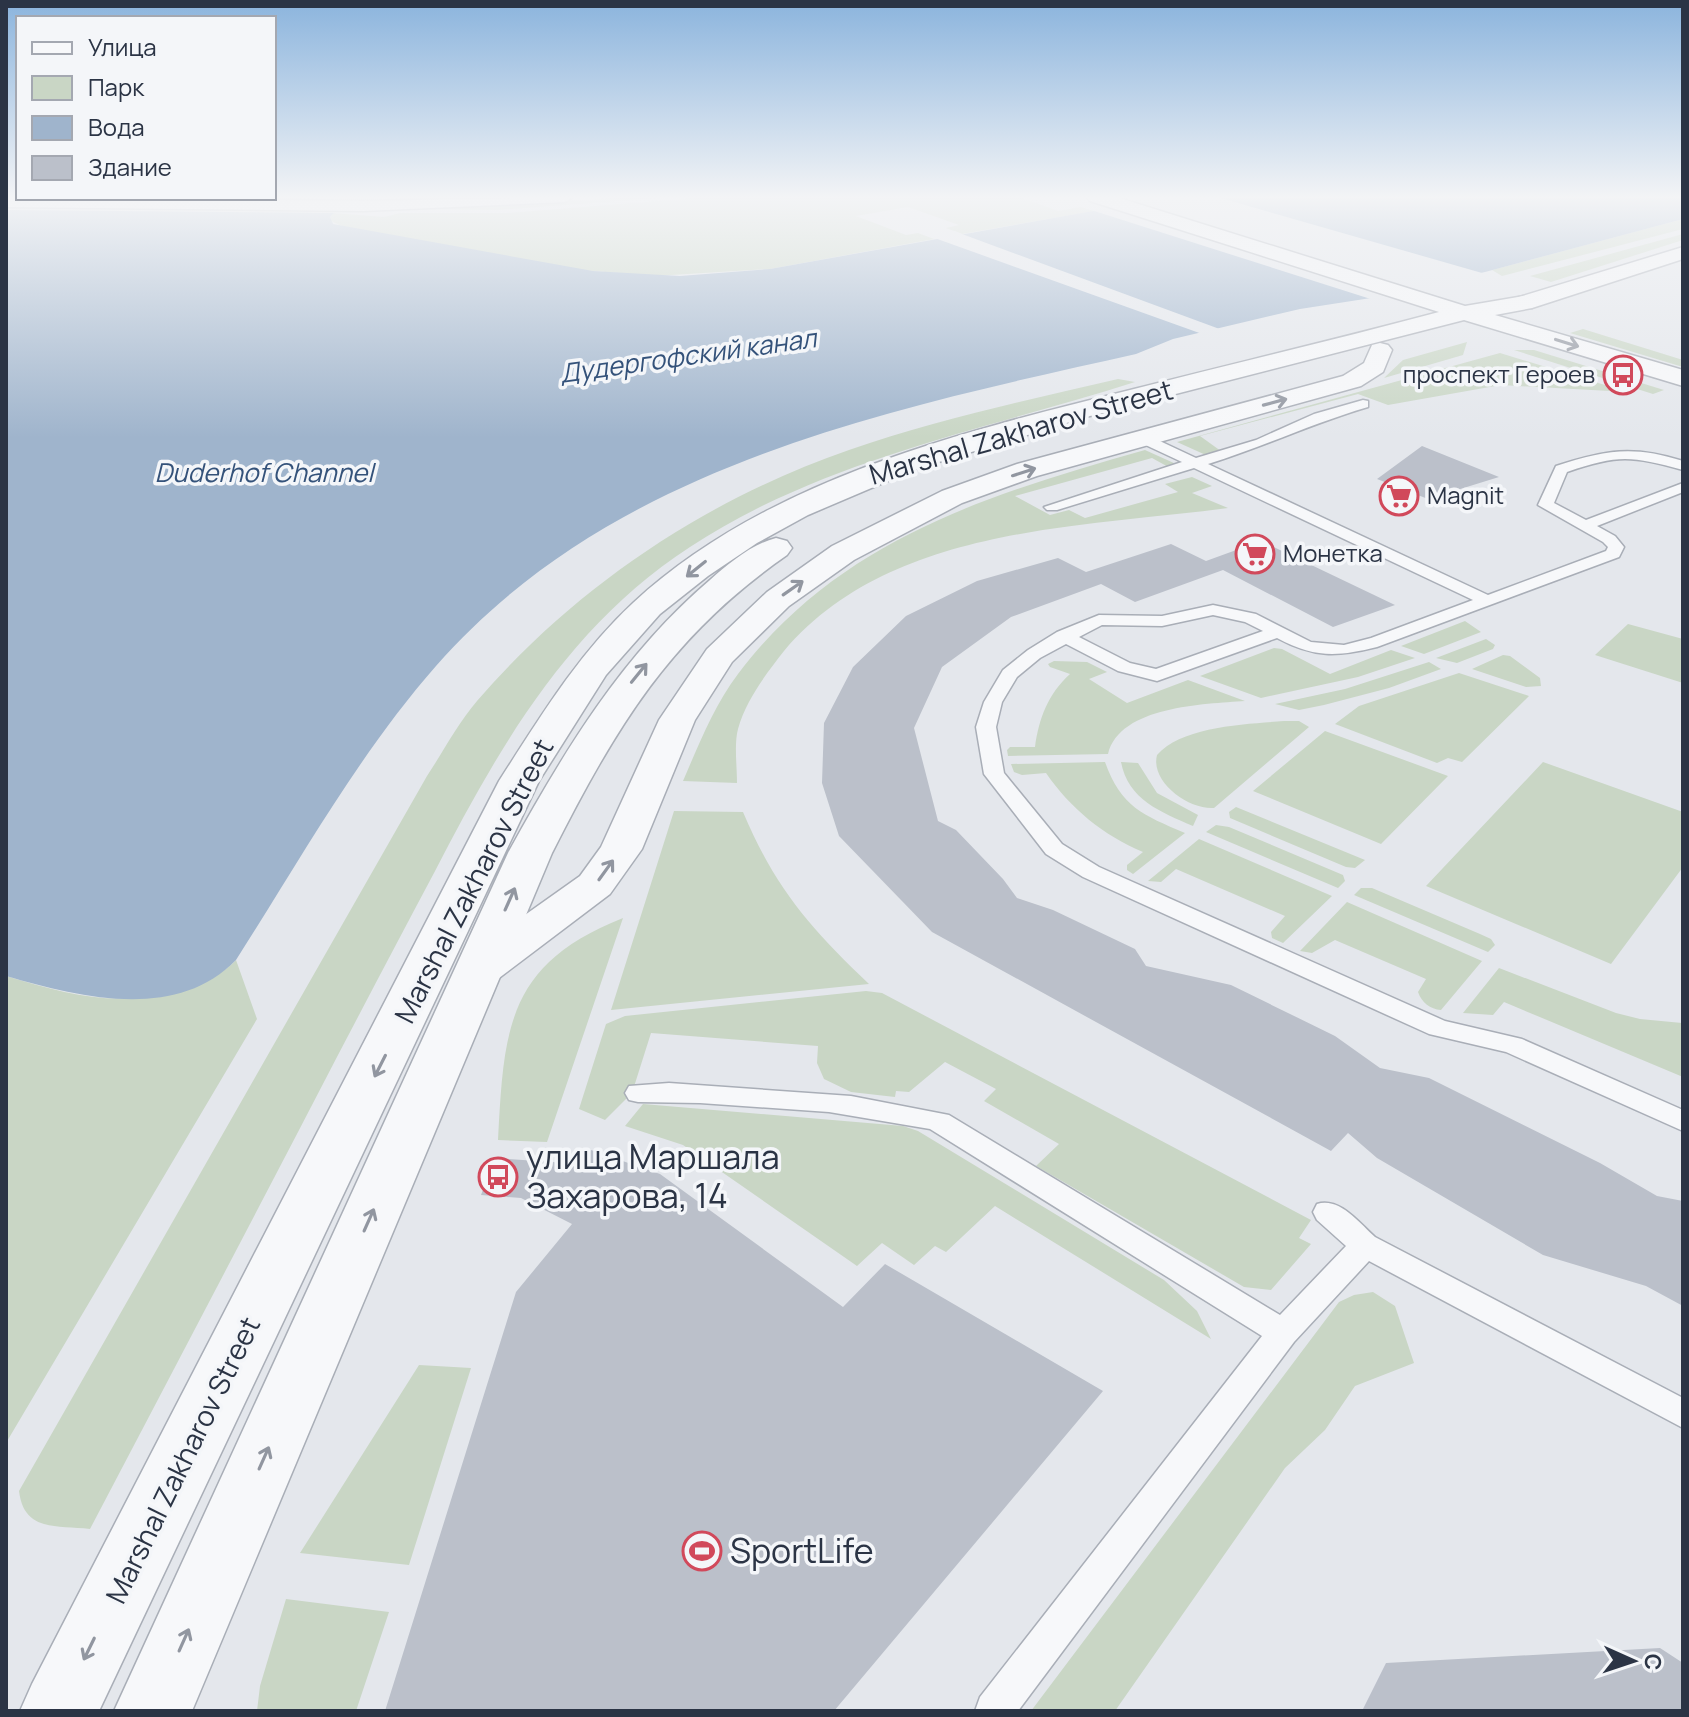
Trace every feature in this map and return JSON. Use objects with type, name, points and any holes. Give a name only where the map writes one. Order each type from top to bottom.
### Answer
[{"type":"street","points":[[1349,277],[1683,378]]},
{"type":"street","name":"Marshal Zakharov Street","points":[[59,1711],[519,781],[587,674],[646,609],[719,551],[790,510],[879,471],[1021,426],[1463,313],[1524,303],[1606,277]]},
{"type":"street","points":[[1476,289],[1562,315]]},
{"type":"street","name":"Marshal Zakharov Street","points":[[153,1711],[530,853],[566,784],[633,679],[687,617],[755,560],[822,520],[905,483],[967,461],[1103,422],[1492,321],[1524,303]]},
{"type":"street","points":[[479,970],[595,885],[621,849],[677,720],[719,656],[778,599],[843,553],[952,497],[1027,470],[1352,381],[1375,367],[1380,350]]},
{"type":"lane","points":[[1052,507],[1261,443],[1319,417],[1363,404]]},
{"type":"lane","points":[[1142,438],[1486,600]]},
{"type":"lane","points":[[1683,466],[1652,455],[1622,451],[1561,469],[1546,505],[1609,539],[1616,547],[1613,554],[1389,638],[1344,650],[1307,647],[1250,618],[1213,610],[1162,621],[1099,620],[1063,636],[1010,674],[993,702],[986,727],[994,774],[1054,849],[1128,891],[1438,1028],[1513,1045],[1683,1121]]},
{"type":"lane","points":[[1587,525],[1683,487]]},
{"type":"lane","points":[[1063,636],[1124,667],[1157,675],[1278,632]]},
{"type":"lane","points":[[638,1093],[669,1091],[839,1103],[902,1111],[939,1122],[1283,1333]]},
{"type":"lane","points":[[1327,1212],[1365,1245],[1683,1414]]},
{"type":"lane","points":[[994,1711],[1283,1333],[1365,1245]]},
{"type":"green space","points":[[1534,277],[1566,277],[1551,282]]},
{"type":"green space","points":[[1583,329],[1683,360],[1683,367],[1570,333]]},
{"type":"green space","points":[[1467,342],[1463,355],[1384,378],[1403,360]]},
{"type":"green space","points":[[1514,350],[1534,350],[1664,390],[1653,394]]},
{"type":"green space","points":[[1500,353],[1628,392],[1501,385],[1388,405],[1358,394],[1200,436],[1225,454],[1208,456],[1177,442]]},
{"type":"green space","points":[[1118,379],[1135,382],[906,450],[795,491],[741,517],[690,547],[647,579],[608,614],[541,692],[484,780],[90,1529],[44,1524],[27,1514],[19,1491],[427,776],[470,710],[516,659],[557,620],[647,551],[695,521],[796,470],[916,429]]},
{"type":"green space","points":[[1145,450],[1176,464],[1172,469],[1152,458],[1015,496],[1050,515],[1069,510],[1085,518],[1178,492],[1165,484],[1192,477],[1212,486],[1192,493],[1228,508],[1050,529],[990,540],[932,556],[877,579],[827,610],[784,651],[764,678],[751,698],[738,729],[737,783],[683,781],[729,686],[778,627],[823,588],[871,555],[975,505]]},
{"type":"green space","points":[[1465,621],[1481,632],[1424,654],[1401,646]]},
{"type":"green space","points":[[1628,624],[1683,639],[1683,683],[1595,655]]},
{"type":"green space","points":[[1486,639],[1495,645],[1493,649],[1457,663],[1436,658]]},
{"type":"green space","points":[[1274,648],[1282,649],[1330,674],[1391,650],[1415,658],[1358,677],[1261,698],[1200,676]]},
{"type":"green space","points":[[1503,655],[1510,656],[1540,678],[1541,686],[1526,687],[1472,669]]},
{"type":"green space","points":[[1054,661],[1087,662],[1107,672],[1089,679],[1127,703],[1188,680],[1245,701],[1187,706],[1146,717],[1116,738],[1108,754],[1008,756],[1010,747],[1035,747],[1046,707],[1070,674],[1050,667],[1048,664]]},
{"type":"green space","points":[[1429,662],[1441,669],[1389,688],[1299,710],[1275,704],[1345,689]]},
{"type":"green space","points":[[1459,673],[1529,696],[1462,762],[1448,758],[1437,763],[1335,724],[1359,706]]},
{"type":"green space","points":[[1299,721],[1309,727],[1214,808],[1183,799],[1159,775],[1157,755],[1182,738],[1216,728]]},
{"type":"green space","points":[[1325,731],[1448,776],[1381,844],[1253,791]]},
{"type":"green space","points":[[1105,762],[1118,790],[1135,808],[1185,833],[1133,874],[1127,870],[1127,865],[1143,852],[1114,838],[1089,820],[1046,773],[1022,775],[1014,772],[1011,764]]},
{"type":"green space","points":[[1121,762],[1138,763],[1157,793],[1198,815],[1193,826],[1158,810],[1138,795]]},
{"type":"green space","points":[[1543,762],[1683,812],[1683,867],[1611,964],[1426,886]]},
{"type":"green space","points":[[1236,807],[1365,860],[1355,868],[1346,867],[1230,818],[1229,812]]},
{"type":"green space","points":[[674,811],[743,812],[768,863],[796,906],[869,984],[611,1010]]},
{"type":"green space","points":[[1216,825],[1229,827],[1343,875],[1345,881],[1338,888],[1206,832]]},
{"type":"green space","points":[[1199,839],[1332,896],[1283,943],[1272,938],[1271,932],[1285,916],[1176,869],[1161,882],[1148,881]]},
{"type":"green space","points":[[1361,888],[1372,888],[1491,939],[1495,945],[1488,952],[1354,895]]},
{"type":"green space","points":[[1347,902],[1482,961],[1441,1010],[1427,1005],[1418,992],[1426,979],[1335,940],[1312,953],[1300,951]]},
{"type":"green space","points":[[623,918],[547,1142],[498,1140],[504,1065],[519,1004],[534,979],[555,956],[585,936]]},
{"type":"green space","points":[[236,960],[257,1019],[6,1443],[6,976],[77,994],[122,999],[169,992],[194,984],[222,972]]},
{"type":"green space","points":[[1499,968],[1616,1013],[1682,1023],[1683,1077],[1504,1002],[1493,1015],[1463,1013]]},
{"type":"green space","points":[[866,991],[882,993],[1311,1220],[1299,1238],[1311,1244],[1271,1290],[1244,1287],[1036,1166],[1059,1144],[984,1101],[996,1089],[945,1062],[909,1092],[896,1091],[895,1097],[851,1092],[824,1079],[817,1063],[818,1046],[651,1033],[632,1093],[605,1120],[579,1109],[606,1024],[625,1016]]},
{"type":"green space","points":[[643,1104],[903,1126],[918,1131],[1164,1280],[1197,1311],[1211,1339],[995,1206],[946,1252],[935,1246],[914,1265],[882,1243],[857,1266],[683,1145],[625,1126]]},
{"type":"green space","points":[[1373,1292],[1395,1306],[1414,1363],[1355,1386],[1325,1430],[1285,1468],[1115,1711],[1031,1711],[1339,1302],[1354,1295]]},
{"type":"green space","points":[[419,1365],[471,1368],[409,1565],[300,1553]]},
{"type":"green space","points":[[286,1599],[389,1612],[356,1711],[257,1711],[260,1686]]},
{"type":"water","name":"Duderhof Channel","points":[[6,277],[1463,277],[1371,298],[1300,309],[1173,339],[1136,354],[946,398],[852,424],[759,455],[670,493],[585,540],[507,597],[436,666],[355,772],[236,960],[212,979],[185,992],[156,998],[126,999],[95,997],[6,976]]},
{"type":"pier","points":[[1044,277],[1080,277],[1225,331],[1205,335]]},
{"type":"pier","points":[[1302,277],[1480,277],[1377,301]]},
{"type":"building","points":[[1422,446],[1499,477],[1428,499],[1377,479]]},
{"type":"building","points":[[1261,541],[1395,605],[1333,627],[1223,570],[1135,602],[1101,584],[1011,617],[942,667],[914,728],[938,821],[956,830],[1017,898],[1053,910],[1135,949],[1146,966],[1231,985],[1335,1036],[1380,1068],[1429,1078],[1600,1163],[1657,1196],[1683,1201],[1683,1306],[1646,1286],[1543,1255],[1377,1158],[1348,1133],[1331,1151],[932,932],[839,836],[822,783],[824,723],[853,667],[906,616],[977,581],[1058,558],[1086,572],[1171,544],[1206,561]]},
{"type":"building","name":"SportLife","points":[[591,1150],[660,1174],[843,1307],[885,1264],[1103,1391],[834,1711],[385,1711],[516,1292],[572,1224],[521,1198],[481,1195],[495,1158],[582,1164]]},
{"type":"building","points":[[1660,1648],[1683,1663],[1683,1711],[1362,1711],[1386,1663]]},
{"type":"place","name":"проспект Героев","points":[[1623,375]]},
{"type":"place","name":"Magnit","points":[[1399,496]]},
{"type":"place","name":"Монетка","points":[[1255,554]]},
{"type":"place","name":"улица Маршала Захарова, 14","points":[[498,1177]]},
{"type":"place","name":"SportLife","points":[[702,1551]]},
{"type":"water label","name":"Дудергофский канал","points":[[688,356]]}]
